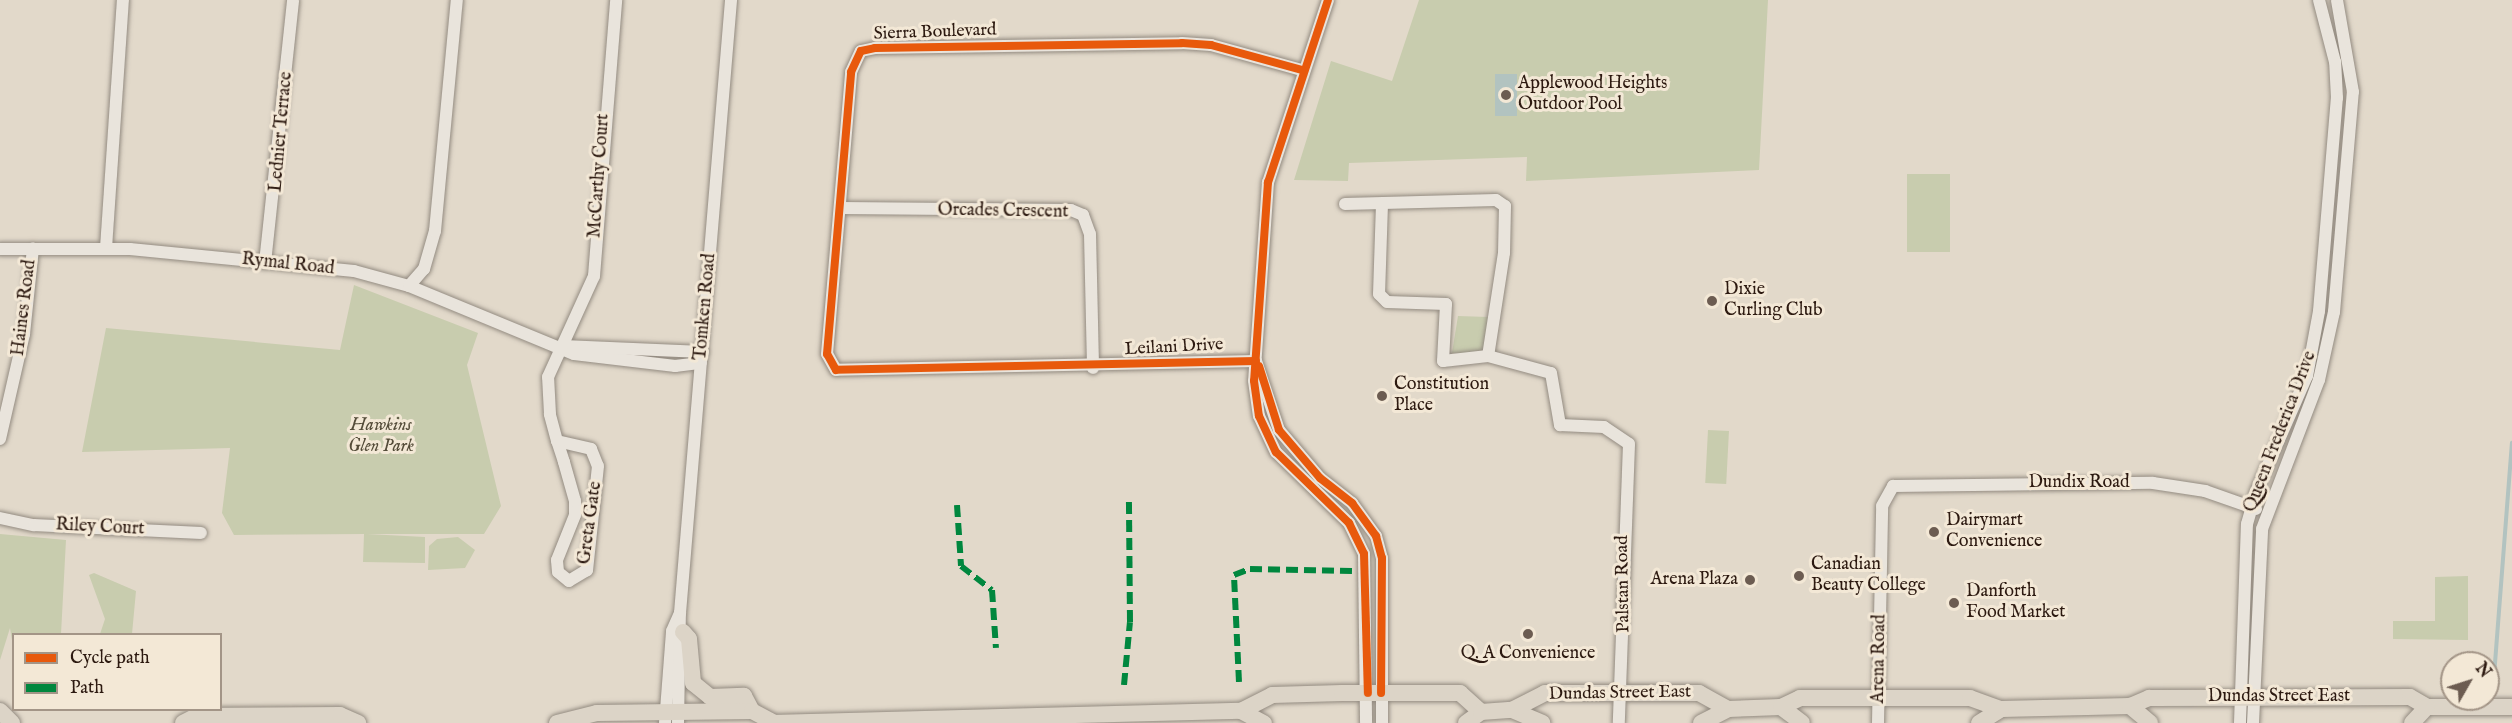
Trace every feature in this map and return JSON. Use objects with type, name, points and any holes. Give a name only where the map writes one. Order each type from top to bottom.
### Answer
[{"type":"main road","points":[[683,632],[689,639],[688,673],[696,687],[710,697],[744,696],[752,711],[773,723],[1241,711],[1272,695],[1374,693],[1460,693],[1481,712],[1466,723]]},
{"type":"main road","name":"Dundas Street East","points":[[1481,712],[1512,710],[1545,693],[1699,693],[1728,709]]},
{"type":"main road","name":"Dundas Street East","points":[[1701,723],[1728,709],[1781,707],[1800,698],[1970,698],[2001,709],[2130,706],[2149,698],[2410,697],[2427,708],[2512,707]]},
{"type":"main road","points":[[2130,706],[2150,723]]},
{"type":"main road","points":[[1781,707],[1802,723]]},
{"type":"main road","points":[[2412,723],[2427,708]]},
{"type":"main road","points":[[1979,723],[2001,709]]},
{"type":"main road","name":"Dundas Street East","points":[[1512,710],[1542,723]]},
{"type":"main road","points":[[0,711],[12,723]]},
{"type":"main road","points":[[557,723],[582,722],[597,713],[672,718],[752,711]]},
{"type":"main road","points":[[1241,711],[1264,723]]},
{"type":"main road","points":[[183,723],[197,716],[340,715],[358,723]]},
{"type":"street","points":[[106,248],[123,0]]},
{"type":"street","name":"Lednier Terrace","points":[[265,263],[293,0]]},
{"type":"street","points":[[409,286],[424,269],[435,231],[457,0]]},
{"type":"street","name":"McCarthy Court","points":[[563,346],[594,276],[616,0]]},
{"type":"street","name":"Tomken Road","points":[[672,718],[683,632],[680,613],[731,0]]},
{"type":"street","points":[[1328,0],[1302,70],[1262,215],[1256,361],[1279,429],[1315,472],[1360,511],[1376,536],[1382,558],[1374,693],[1366,723]]},
{"type":"street","name":"Queen Frederica Drive","points":[[2253,723],[2249,697],[2244,550],[2251,507],[2307,375],[2314,344],[2337,98],[2331,42],[2319,0]]},
{"type":"street","name":"Queen Frederica Drive","points":[[2240,723],[2249,697],[2260,550],[2266,512],[2319,380],[2334,312],[2353,102],[2351,65],[2337,0]]},
{"type":"street","name":"Sierra Boulevard","points":[[841,373],[827,354],[851,72],[861,51],[1182,43],[1211,45],[1302,70]]},
{"type":"street","points":[[1345,204],[1496,200],[1505,206],[1504,253],[1488,356],[1443,361],[1447,312],[1441,301],[1382,299],[1378,271],[1382,204]]},
{"type":"street","name":"Orcades Crescent","points":[[840,208],[1071,210],[1083,215],[1090,234],[1093,368]]},
{"type":"street","name":"Haines Road","points":[[0,439],[24,334],[33,248]]},
{"type":"street","name":"Rymal Road","points":[[0,249],[106,248],[354,271],[409,286],[563,346],[702,357]]},
{"type":"street","name":"Greta Gate","points":[[557,441],[591,449],[598,466],[587,570],[569,580],[558,572],[557,560],[575,515],[575,501],[557,441],[548,377],[563,346]]},
{"type":"street","name":"Palstan Road","points":[[1488,356],[1551,372],[1560,424],[1604,427],[1629,444],[1622,693],[1619,723]]},
{"type":"street","name":"Leilani Drive","points":[[841,373],[1093,368],[1256,361]]},
{"type":"street","name":"Dundix Road","points":[[1889,490],[1903,482],[2153,483],[2205,490],[2266,512]]},
{"type":"street","name":"Arena Road","points":[[1878,723],[1882,506],[1889,490]]},
{"type":"street","name":"Riley Court","points":[[0,518],[34,525],[201,533]]},
{"type":"street","name":"Tomken Road","points":[[672,718],[672,631],[680,613]]},
{"type":"street","points":[[1374,693],[1382,723]]},
{"type":"green space","points":[[1419,0],[1768,0],[1759,170],[1526,181],[1527,157],[1349,163],[1348,181],[1294,180],[1331,61],[1392,81]]},
{"type":"green space","points":[[1907,174],[1950,174],[1950,252],[1907,252]]},
{"type":"green space","name":"Hawkins Glen Park","points":[[354,285],[478,333],[467,365],[501,506],[484,534],[367,534],[425,537],[425,563],[363,562],[364,534],[234,535],[222,513],[230,448],[82,452],[106,328],[340,350]]},
{"type":"green space","points":[[1458,316],[1488,317],[1485,354],[1452,353]]},
{"type":"green space","points":[[1708,430],[1729,431],[1726,484],[1705,483]]},
{"type":"green space","points":[[0,534],[66,540],[61,633],[12,633],[12,641],[10,628],[0,660]]},
{"type":"green space","points":[[458,537],[475,550],[465,568],[428,570],[429,546],[437,539]]},
{"type":"green space","points":[[94,573],[136,591],[132,633],[100,633],[105,619],[89,575]]},
{"type":"green space","points":[[2468,576],[2468,640],[2393,639],[2393,621],[2435,621],[2435,577]]},
{"type":"shaded area","name":"Applewood Heights Outdoor Pool","points":[[1495,74],[1517,74],[1517,116],[1495,116]]},
{"type":"waterway","points":[[2496,651],[2512,443]]},
{"type":"marked path","points":[[1124,685],[1130,622],[1129,501]]},
{"type":"marked path","points":[[957,505],[961,566],[992,590],[996,648]]},
{"type":"marked path","points":[[1239,682],[1234,575],[1250,569],[1352,571]]},
{"type":"cycle path","points":[[1328,0],[1268,182],[1254,381],[1259,416],[1276,452],[1349,523],[1364,554],[1368,693]]},
{"type":"cycle path","points":[[1256,361],[836,370],[827,354],[851,72],[861,51],[875,48],[1182,43],[1211,45],[1302,70]]},
{"type":"cycle path","points":[[1259,366],[1279,430],[1320,478],[1352,503],[1376,536],[1382,558],[1381,693]]},
{"type":"place","name":"Applewood Heights Outdoor Pool","points":[[1506,95]]},
{"type":"place","name":"Dixie Curling Club","points":[[1712,301]]},
{"type":"place","name":"Constitution Place","points":[[1382,396]]},
{"type":"place","name":"Dairymart Convenience","points":[[1934,532]]},
{"type":"place","name":"Canadian Beauty College","points":[[1799,576]]},
{"type":"place","name":"Arena Plaza","points":[[1750,580]]},
{"type":"place","name":"Danforth Food Market","points":[[1954,603]]},
{"type":"place","name":"Q. A Convenience","points":[[1528,634]]}]
